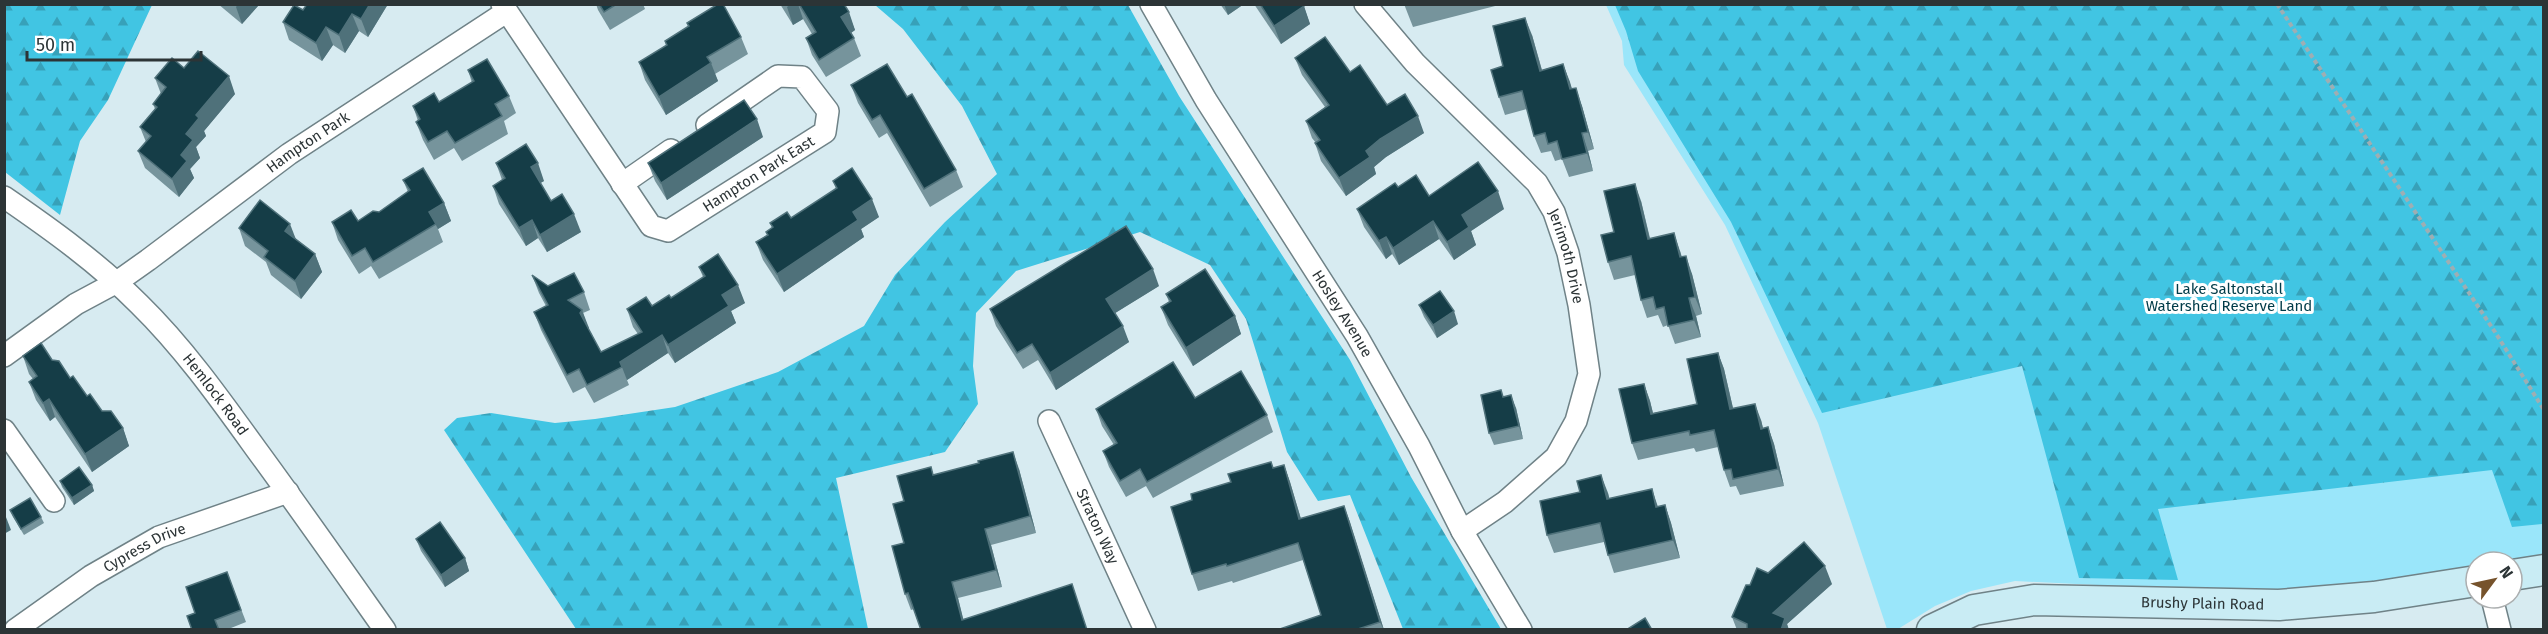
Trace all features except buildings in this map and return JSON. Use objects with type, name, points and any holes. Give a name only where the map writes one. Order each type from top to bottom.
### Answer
[{"type":"main road","points":[[2524,573],[2544,570]]},
{"type":"main road","name":"Brushy Plain Road","points":[[1932,630],[1974,610],[2034,600],[2279,605],[2374,597],[2464,583]]},
{"type":"street","name":"Hosley Avenue","points":[[1151,4],[1206,100],[1357,336],[1419,446],[1462,531],[1521,630]]},
{"type":"street","name":"Jerimoth Drive","points":[[1365,4],[1415,63],[1537,183],[1554,212],[1568,253],[1579,305],[1589,374],[1576,421],[1556,457],[1505,502],[1462,531]]},
{"type":"street","name":"Hampton Park East","points":[[504,8],[622,184],[651,226],[668,231],[825,132],[828,111],[802,77],[778,76],[622,184]]},
{"type":"street","name":"Hampton Park","points":[[4,356],[76,304],[117,282],[289,153],[504,8]]},
{"type":"street","name":"Hemlock Road","points":[[4,197],[48,226],[117,282],[191,362],[288,492],[386,630]]},
{"type":"street","name":"Straton Way","points":[[1049,421],[1145,630]]},
{"type":"street","points":[[4,430],[54,501]]},
{"type":"street","name":"Cypress Drive","points":[[15,630],[91,576],[159,537],[288,492]]},
{"type":"street","points":[[2495,610],[2500,630]]},
{"type":"path","points":[[2277,4],[2495,332],[2544,410]]},
{"type":"green space","points":[[4,5],[152,5],[108,100],[80,141],[60,215],[5,172]]},
{"type":"green space","points":[[875,5],[1128,5],[1179,96],[1350,360],[1411,477],[1501,629],[1403,629],[1350,495],[1318,501],[1287,452],[1246,319],[1210,265],[1140,232],[1016,271],[976,313],[973,366],[978,404],[945,452],[836,478],[868,629],[576,629],[444,430],[457,418],[491,413],[555,423],[675,407],[778,372],[864,326],[895,275],[945,222],[997,174],[962,106],[903,29]]},
{"type":"green space","name":"Lake Saltonstall Watershed Reserve Land","points":[[1606,5],[2543,5],[2543,555],[2524,558],[2524,550],[2464,550],[2464,568],[2382,581],[2293,590],[2196,590],[2015,581],[1971,591],[1935,606],[1898,629],[1887,629],[1818,423],[1725,225],[1624,65],[1622,41]]},
{"type":"green space","name":"Lake Saltonstall Watershed Reserve Land","points":[[1615,5],[2543,5],[2543,524],[2512,527],[2492,470],[2158,509],[2178,580],[2079,578],[2022,366],[1822,413],[1731,222],[1638,71],[1626,31]]}]
